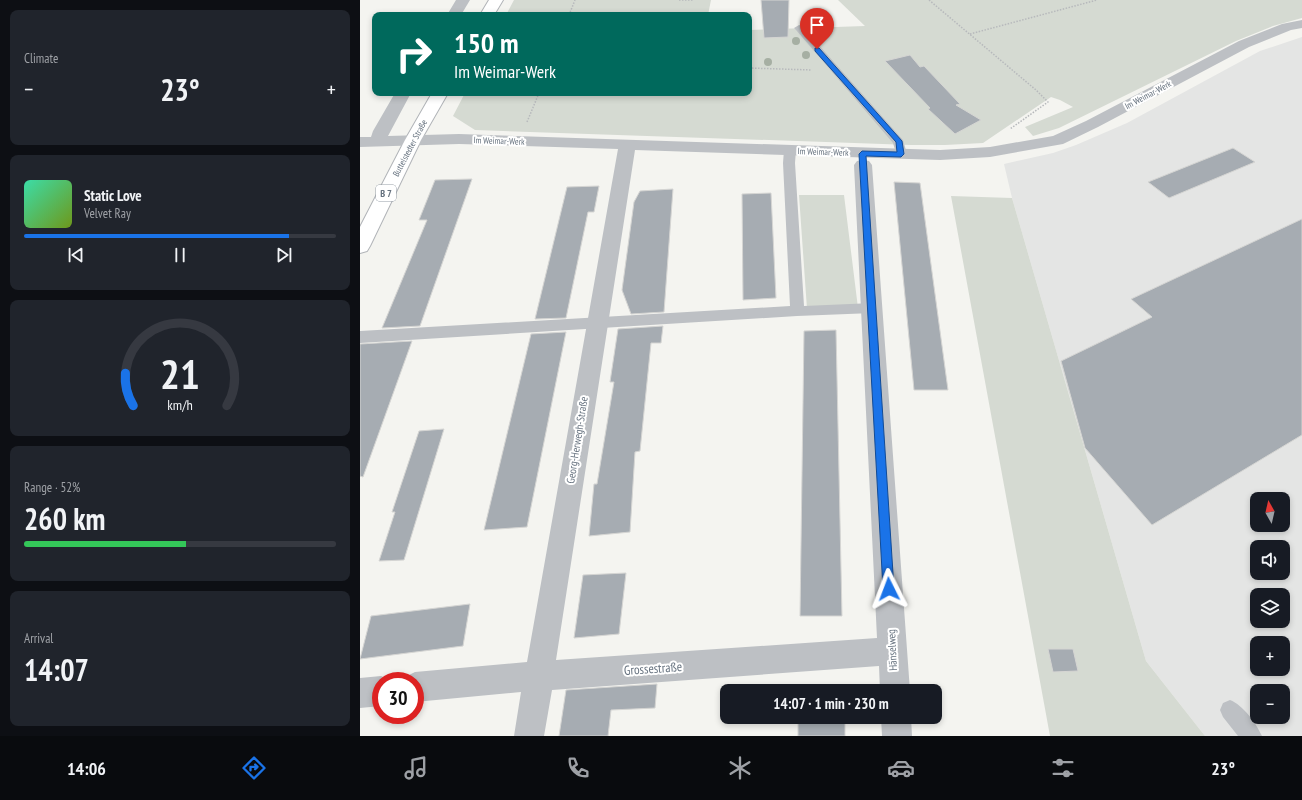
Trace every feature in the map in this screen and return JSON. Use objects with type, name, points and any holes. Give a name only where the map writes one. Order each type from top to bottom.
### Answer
[{"type":"main road","points":[[489,12],[496,0]]},
{"type":"main road","name":"Buttelstedter Straße","points":[[360,246],[413,140],[438,96]]},
{"type":"street","points":[[456,12],[463,0]]},
{"type":"street","name":"Im Weimar-Werk","points":[[360,142],[413,140],[520,141],[790,150],[863,160],[901,154],[940,155],[990,152],[1057,140],[1092,124],[1244,44],[1287,27],[1302,24]]},
{"type":"street","points":[[378,141],[381,131],[401,96]]},
{"type":"street","name":"Georg-Herwegh-Straße","points":[[529,736],[627,145]]},
{"type":"street","name":"Hänselweg","points":[[863,160],[894,684]]},
{"type":"street","name":"Grossestraße","points":[[424,687],[538,676],[892,651]]},
{"type":"street","points":[[360,693],[372,692]]},
{"type":"street","points":[[896,724],[897,736]]},
{"type":"lane","points":[[799,28],[834,70],[899,142],[901,154]]},
{"type":"lane","points":[[790,150],[789,163],[797,311]]},
{"type":"lane","points":[[360,336],[873,308]]},
{"type":"lane","points":[[1230,710],[1251,736]]},
{"type":"path","points":[[571,12],[575,0]]},
{"type":"path","points":[[679,0],[693,0]]},
{"type":"path","points":[[929,0],[1036,90],[1048,102],[994,140],[990,152]]},
{"type":"path","points":[[969,34],[1096,0]]},
{"type":"path","points":[[752,68],[834,70]]},
{"type":"path","points":[[520,141],[538,96]]},
{"type":"shaded area","points":[[514,0],[711,0],[709,12],[508,12]]},
{"type":"shaded area","points":[[838,0],[1302,0],[1302,18],[1273,26],[1236,41],[1059,128],[1033,136],[1025,127],[1073,107],[1051,97],[983,143],[911,145],[475,130],[453,116],[463,96],[752,96],[752,30],[865,26]]},
{"type":"shaded area","points":[[1302,37],[1302,736],[1205,736],[1146,661],[1012,198],[1004,164],[1053,153],[1076,145],[1127,123],[1260,51]]},
{"type":"shaded area","points":[[799,195],[844,195],[858,308],[807,309]]},
{"type":"shaded area","points":[[951,196],[1012,198],[1146,661],[1205,736],[1050,736]]},
{"type":"building","points":[[761,0],[789,0],[788,37],[764,38]]},
{"type":"building","points":[[910,55],[920,67],[924,66],[960,104],[956,105],[981,120],[955,134],[928,109],[930,108],[885,61]]},
{"type":"building","points":[[1233,148],[1255,162],[1169,198],[1148,182]]},
{"type":"building","points":[[472,179],[420,326],[382,328],[427,220],[419,220],[435,180]]},
{"type":"building","points":[[894,182],[920,183],[948,390],[914,390]]},
{"type":"building","points":[[599,186],[594,212],[588,212],[566,318],[535,319],[567,187]]},
{"type":"building","points":[[673,189],[664,312],[631,314],[622,290],[634,202],[640,191]]},
{"type":"building","points":[[771,193],[776,298],[743,300],[742,194]]},
{"type":"building","points":[[1302,219],[1302,435],[1152,525],[1085,448],[1061,361],[1152,317],[1131,299]]},
{"type":"building","points":[[663,326],[661,343],[651,343],[640,451],[635,452],[630,532],[589,536],[594,484],[597,484],[614,382],[610,382],[618,329]]},
{"type":"building","points":[[836,330],[842,616],[800,616],[804,331]]},
{"type":"building","points":[[566,332],[527,527],[484,530],[531,334]]},
{"type":"building","points":[[412,341],[363,477],[360,476],[360,344]]},
{"type":"building","points":[[444,429],[404,560],[379,561],[395,512],[392,512],[419,431]]},
{"type":"building","points":[[626,573],[619,634],[574,638],[583,575]]},
{"type":"building","points":[[470,604],[463,646],[360,659],[371,616]]},
{"type":"building","points":[[1048,649],[1073,649],[1078,671],[1053,672]]},
{"type":"building","points":[[657,684],[655,708],[611,710],[608,736],[559,736],[566,690]]},
{"type":"building","points":[[798,724],[845,724],[845,736],[798,736]]},
{"type":"route","points":[[817,49],[899,142],[901,154],[862,154],[873,308],[889,589]]}]
